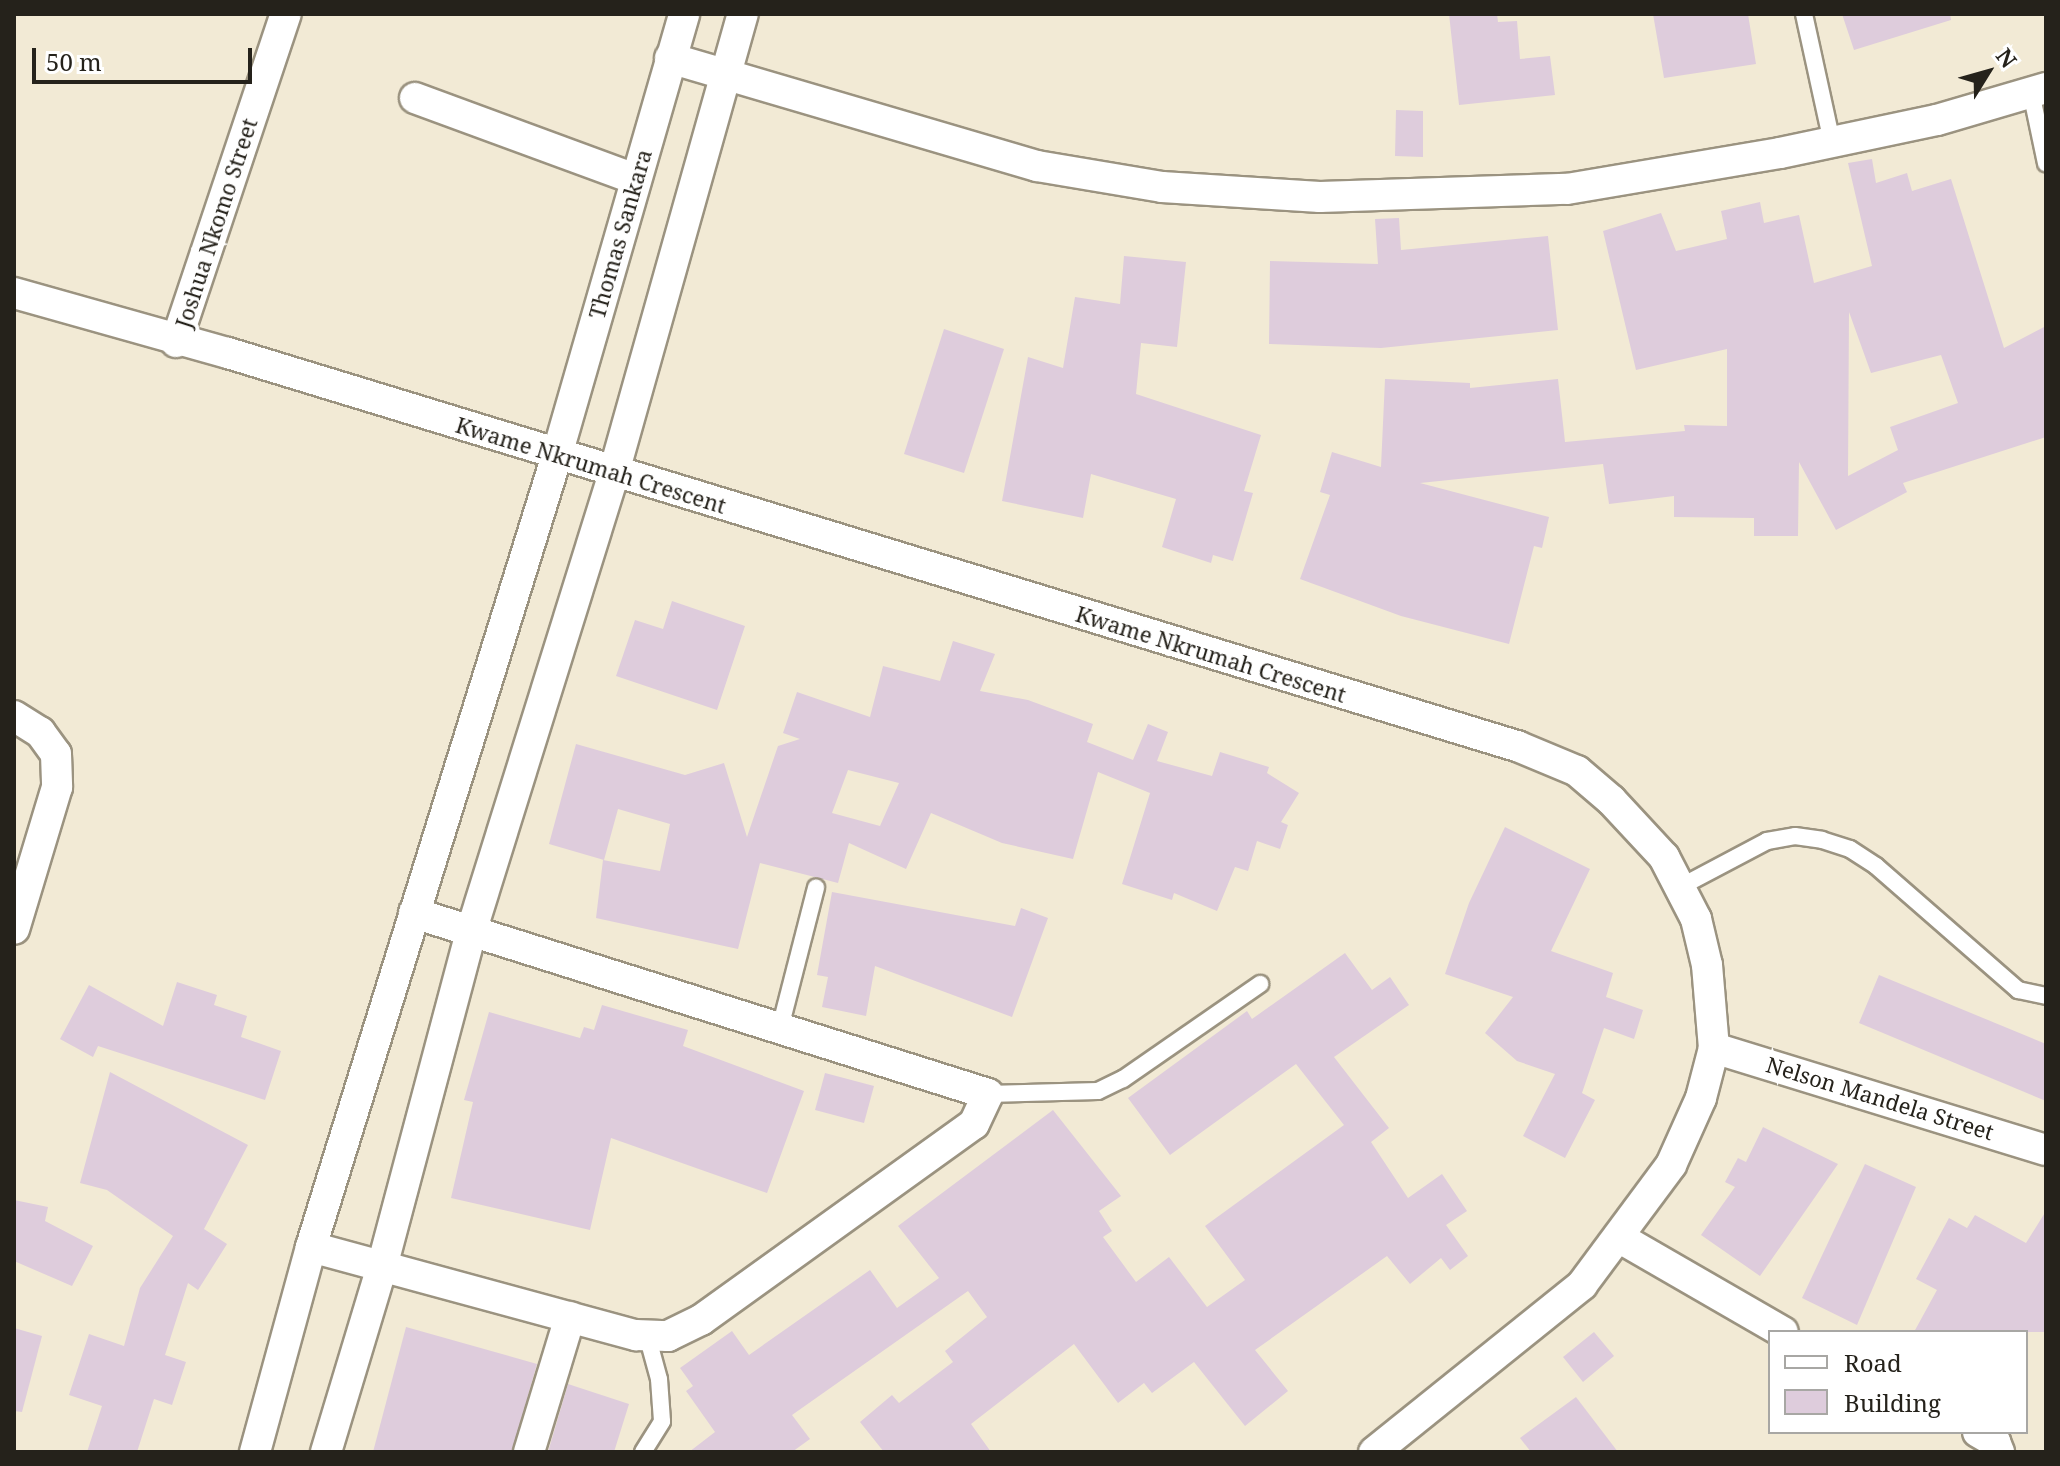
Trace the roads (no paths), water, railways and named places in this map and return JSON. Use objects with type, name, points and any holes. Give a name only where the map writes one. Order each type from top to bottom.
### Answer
[{"type":"street","name":"Joshua Nkomo Street","points":[[176,342],[286,14]]},
{"type":"street","name":"Thomas Sankara","points":[[255,1452],[311,1247],[557,455],[684,14]]},
{"type":"street","points":[[326,1452],[383,1263],[472,929],[614,472],[743,14]]},
{"type":"street","points":[[670,58],[1037,166],[1162,187],[1320,197],[1567,189],[1832,142],[2038,90]]},
{"type":"street","points":[[415,98],[635,179]]},
{"type":"street","name":"Kwame Nkrumah Crescent","points":[[14,293],[1517,746],[1577,771],[1639,825],[1682,886],[1707,965],[1714,1048],[1701,1098],[1671,1165],[1620,1238],[1582,1285],[1374,1452]]},
{"type":"street","points":[[14,716],[40,732],[56,754],[57,787],[14,929]]},
{"type":"street","points":[[311,1247],[383,1263],[570,1317],[647,1335],[668,1336],[701,1320],[974,1124],[988,1094],[414,913]]},
{"type":"street","name":"Nelson Mandela Street","points":[[1714,1048],[2046,1150]]},
{"type":"street","points":[[1620,1238],[1780,1330]]},
{"type":"street","points":[[529,1452],[570,1317]]},
{"type":"street","points":[[1981,1434],[1995,1442],[1999,1452]]},
{"type":"lane","points":[[1804,14],[1832,142]]},
{"type":"lane","points":[[2038,90],[2046,163]]},
{"type":"lane","points":[[1682,886],[1767,841],[1795,836],[1822,840],[1850,849],[1876,866],[2018,990],[2046,996]]},
{"type":"lane","points":[[780,1028],[816,888]]},
{"type":"lane","points":[[988,1094],[1098,1091],[1123,1079],[1260,984]]},
{"type":"lane","points":[[643,1452],[662,1421],[659,1379],[647,1335]]}]
